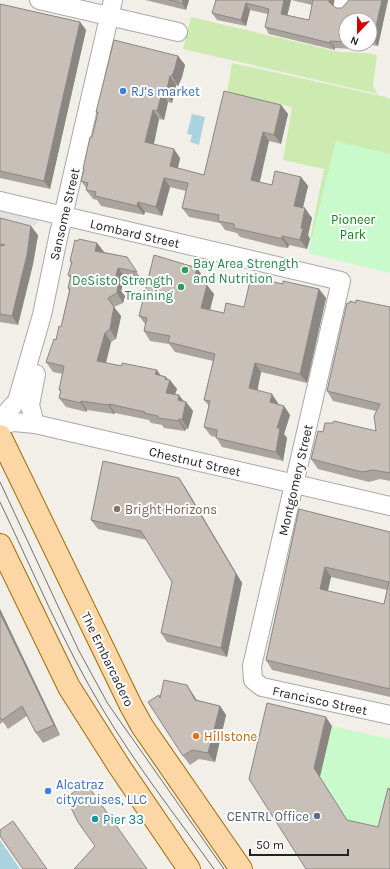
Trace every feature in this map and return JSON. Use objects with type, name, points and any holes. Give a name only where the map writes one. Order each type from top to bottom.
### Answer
[{"type":"main road","name":"The Embarcadero","points":[[0,436],[142,726],[241,869]]},
{"type":"main road","points":[[0,545],[69,687],[119,766],[189,869]]},
{"type":"street","points":[[39,0],[111,8],[178,32]]},
{"type":"street","name":"Sansome Street","points":[[0,420],[17,401],[42,315],[63,216],[111,8]]},
{"type":"street","name":"Lombard Street","points":[[0,201],[341,281]]},
{"type":"street","name":"Montgomery Street","points":[[253,680],[252,666],[341,281]]},
{"type":"street","points":[[35,424],[30,406],[42,342],[42,315]]},
{"type":"street","name":"Chestnut Street","points":[[0,425],[14,422],[35,424],[390,506]]},
{"type":"street","name":"Francisco Street","points":[[253,680],[262,687],[390,715]]},
{"type":"green space","points":[[191,17],[338,52],[367,53],[377,55],[373,86],[378,94],[183,49]]},
{"type":"green space","points":[[232,63],[390,99],[390,270],[360,247],[310,239],[324,169],[283,160],[292,107],[227,93]]},
{"type":"green space","name":"Pioneer Park","points":[[336,141],[390,154],[390,273],[308,253]]},
{"type":"green space","points":[[332,726],[390,739],[390,838],[353,829],[320,777]]},
{"type":"shaded area","points":[[0,210],[40,220],[34,226],[0,218]]},
{"type":"water","points":[[192,114],[205,117],[199,145],[190,142],[192,135],[187,134]]},
{"type":"water","points":[[0,840],[20,869],[0,869]]},
{"type":"building","points":[[169,0],[183,0],[182,3]]},
{"type":"building","points":[[216,0],[284,0],[281,14],[309,20],[313,0],[329,0],[329,2],[336,8],[342,8],[349,0],[382,0],[378,18],[378,12],[338,12],[338,42],[330,41],[330,43],[265,27],[269,9],[246,3],[241,20],[212,13]]},
{"type":"building","points":[[0,4],[80,22],[44,181],[0,171]]},
{"type":"building","points":[[114,40],[178,56],[172,76],[170,76],[166,93],[162,93],[157,111],[153,110],[145,142],[174,149],[170,166],[204,175],[224,91],[281,105],[274,135],[263,132],[251,180],[272,185],[275,171],[301,177],[294,206],[305,208],[301,228],[303,229],[300,240],[282,236],[282,239],[234,228],[234,224],[218,221],[219,215],[182,208],[188,183],[164,178],[156,207],[138,202],[137,206],[95,196],[96,192],[86,190],[88,183],[81,181],[83,169],[90,137],[92,137],[98,112],[96,112]]},
{"type":"building","points":[[0,218],[31,226],[27,255],[12,316],[0,314],[0,246],[5,245],[0,244]]},
{"type":"building","points":[[79,239],[97,243],[95,251],[127,257],[137,272],[118,268],[114,282],[118,287],[117,293],[108,298],[114,307],[110,329],[105,333],[97,361],[122,366],[122,363],[157,370],[155,374],[166,377],[165,379],[170,380],[166,393],[179,395],[178,400],[186,402],[182,420],[179,419],[179,421],[158,418],[158,416],[144,413],[145,412],[109,404],[81,401],[81,403],[59,398],[61,390],[59,390],[64,366],[46,362],[54,339],[56,340],[59,326],[61,327],[70,289],[68,288],[71,276],[68,275],[72,262],[70,261],[75,240],[78,241]]},
{"type":"building","points":[[154,255],[197,268],[194,282],[207,285],[201,308],[224,313],[226,303],[244,307],[251,277],[283,284],[283,281],[319,289],[300,374],[255,363],[249,388],[272,394],[270,402],[284,406],[277,428],[280,428],[276,452],[216,438],[217,430],[204,427],[210,401],[204,400],[215,354],[168,342],[170,336],[144,331],[147,318],[139,316]]},
{"type":"building","points":[[356,300],[390,307],[390,473],[373,470],[362,472],[311,459],[318,431],[323,432],[325,423],[333,423],[334,421],[376,431],[374,416],[380,404],[327,391],[347,303],[350,303],[350,301],[356,303]]},
{"type":"building","points":[[103,461],[179,478],[236,574],[221,648],[161,633],[172,582],[141,531],[91,520]]},
{"type":"building","points":[[299,509],[390,532],[390,689],[266,660]],"holes":[[[325,567],[389,582],[384,604],[320,589]]]},
{"type":"building","points":[[0,613],[54,725],[36,733],[22,706],[2,720],[0,718]]},
{"type":"building","name":"Hillstone","points":[[164,680],[187,685],[195,700],[220,706],[208,753],[192,750],[183,756],[148,702],[159,695],[160,698]]},
{"type":"building","points":[[267,703],[326,717],[314,768],[347,820],[378,827],[388,788],[390,789],[390,869],[306,869],[249,779]]},
{"type":"building","name":"Pier 33","points":[[86,783],[147,869],[74,869],[95,846],[78,822],[66,798]]},
{"type":"building","points":[[13,821],[47,869],[23,869],[0,836],[0,830]]},
{"type":"tram line","points":[[0,482],[79,651],[108,704],[224,869]]},
{"type":"tram line","points":[[0,502],[61,632],[102,708],[142,770],[214,869]]},
{"type":"place","name":"RJ’s market","points":[[123,91]]},
{"type":"place","name":"Bay Area Strength and Nutrition","points":[[185,270]]},
{"type":"place","name":"DeSisto Strength Training","points":[[181,287]]},
{"type":"place","name":"Bright Horizons","points":[[117,509]]},
{"type":"place","name":"Hillstone","points":[[196,736]]},
{"type":"place","name":"Alcatraz citycruises, LLC","points":[[48,791]]},
{"type":"place","name":"CENTRL Office","points":[[317,816]]},
{"type":"place","name":"Pier 33","points":[[95,819]]}]
